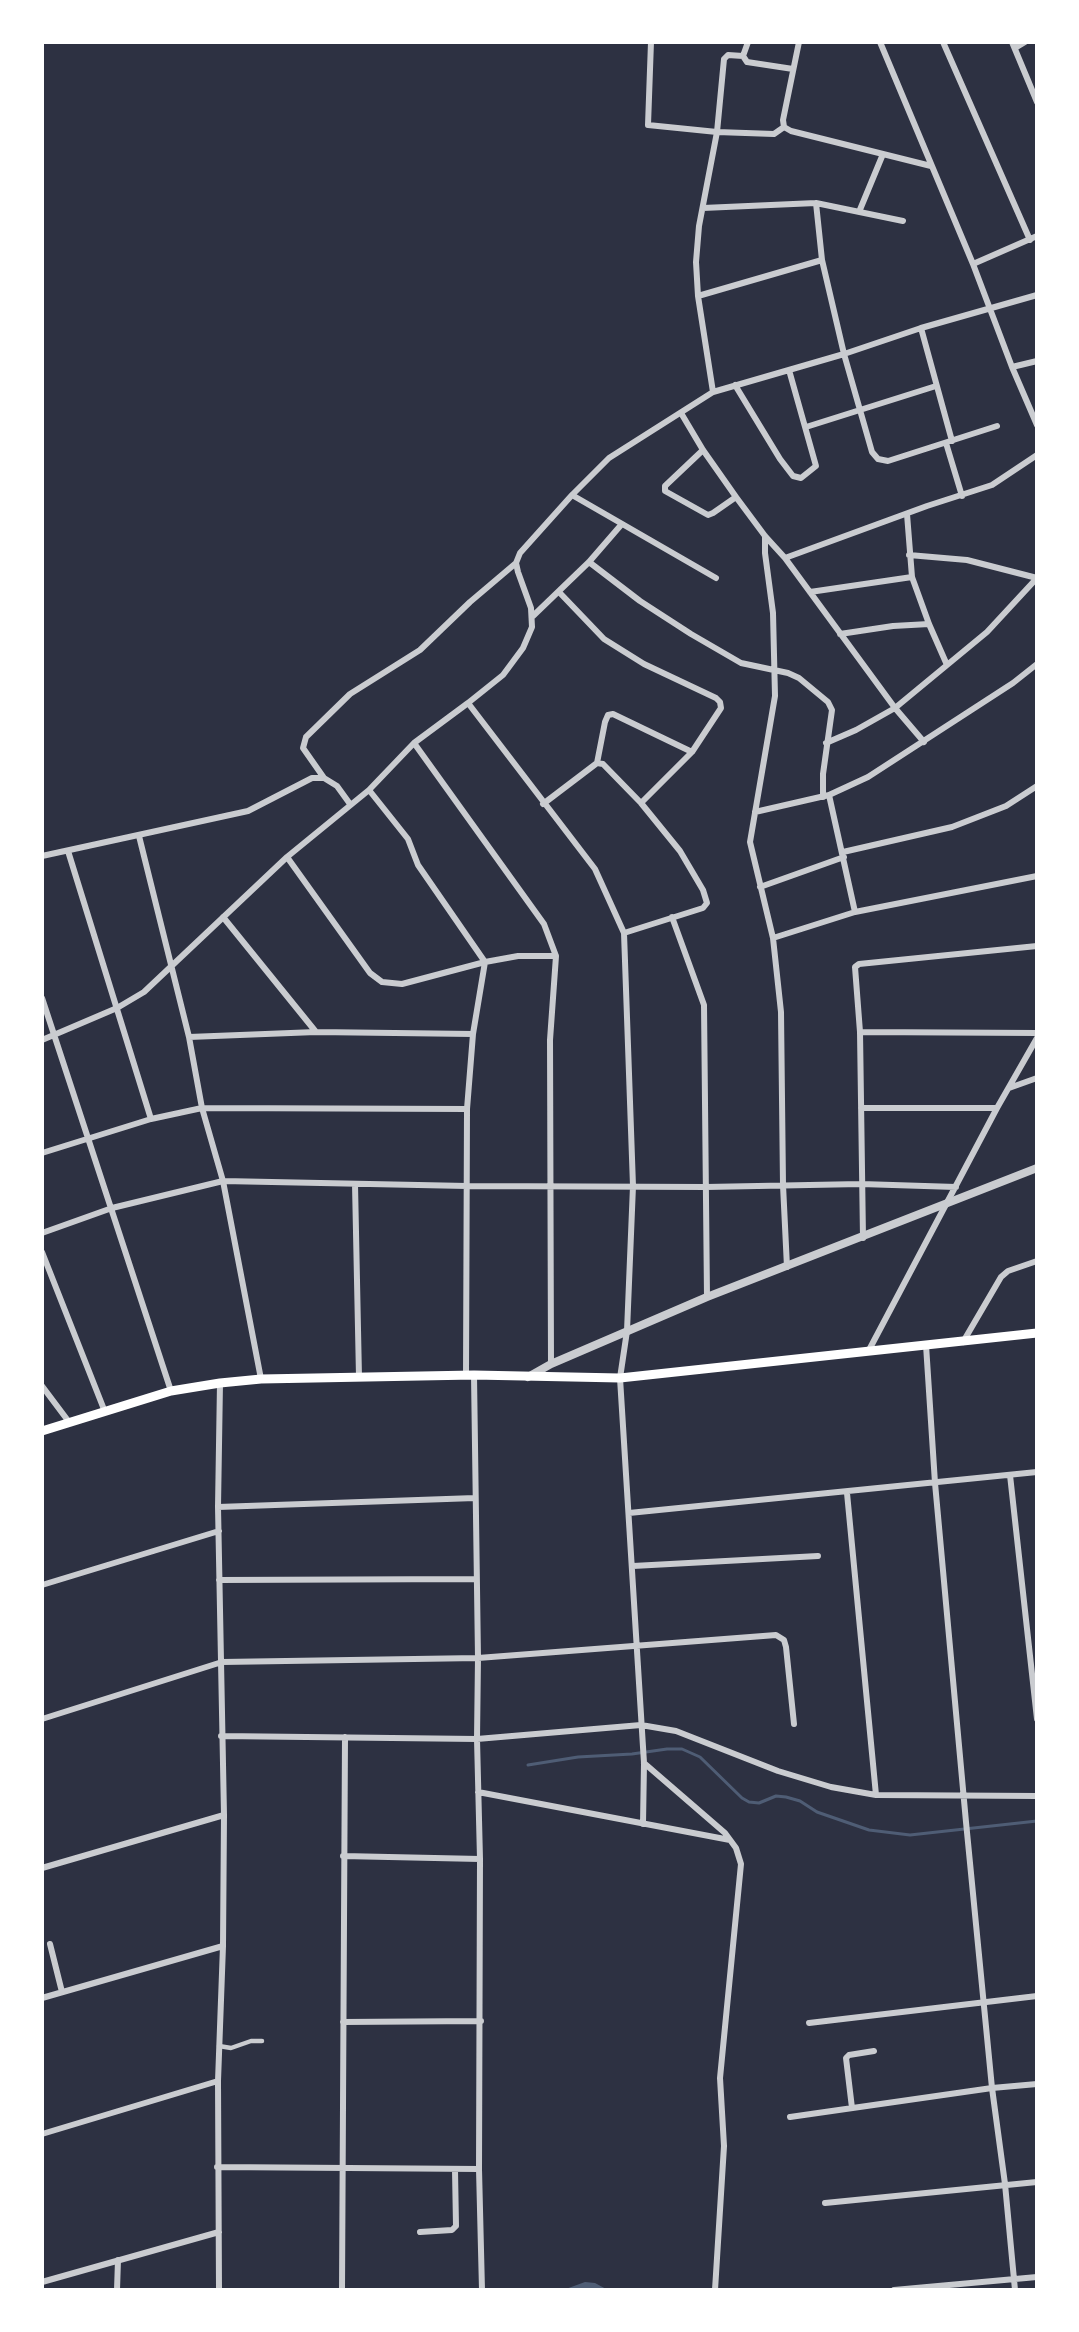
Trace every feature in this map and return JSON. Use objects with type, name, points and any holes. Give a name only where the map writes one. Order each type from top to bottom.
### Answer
[{"type":"main road","points":[[42,1431],[171,1392],[220,1383],[261,1379],[470,1375],[527,1378],[620,1378],[1037,1333]]},
{"type":"street","points":[[651,42],[648,125],[717,132],[774,134],[784,127]]},
{"type":"street","points":[[743,56],[748,42]]},
{"type":"street","points":[[784,127],[783,120],[799,42]]},
{"type":"street","points":[[880,42],[973,264],[1012,367],[1037,425]]},
{"type":"street","points":[[942,42],[1030,240]]},
{"type":"street","points":[[1025,42],[1014,45],[1037,102]]},
{"type":"street","points":[[713,392],[698,296],[696,262],[717,132],[724,58],[743,56]]},
{"type":"street","points":[[743,56],[747,62],[793,69]]},
{"type":"street","points":[[784,127],[791,131],[931,166]]},
{"type":"street","points":[[859,212],[883,154]]},
{"type":"street","points":[[704,208],[816,203],[903,221]]},
{"type":"street","points":[[816,203],[822,260],[844,354],[872,452],[878,459],[888,461],[997,426]]},
{"type":"street","points":[[973,264],[1037,236]]},
{"type":"street","points":[[698,296],[822,260]]},
{"type":"street","points":[[350,804],[337,786],[324,778],[303,748],[306,736],[350,694],[420,650],[516,563],[520,554],[572,495],[609,458],[713,392],[1037,295]]},
{"type":"street","points":[[921,328],[962,496]]},
{"type":"street","points":[[1012,367],[1037,361]]},
{"type":"street","points":[[735,385],[764,435],[797,479],[808,474],[816,466],[789,370]]},
{"type":"street","points":[[806,427],[936,386]]},
{"type":"street","points":[[681,413],[703,450],[736,497],[765,536],[785,558],[895,708],[924,742]]},
{"type":"street","points":[[703,450],[665,486],[665,491],[708,514],[736,497]]},
{"type":"street","points":[[785,558],[992,485],[1037,455]]},
{"type":"street","points":[[572,495],[716,578]]},
{"type":"street","points":[[907,514],[912,577],[929,624],[948,665]]},
{"type":"street","points":[[533,616],[560,592],[621,525]]},
{"type":"street","points":[[765,536],[773,613],[775,696],[750,842],[773,938],[781,1012],[783,1185],[787,1267]]},
{"type":"street","points":[[826,743],[856,730],[895,708],[987,632],[1037,578],[967,560],[909,555]]},
{"type":"street","points":[[589,562],[640,601],[691,634],[741,663],[800,678],[831,706],[823,774],[826,796],[844,855],[855,912]]},
{"type":"street","points":[[42,1040],[117,1008],[144,992],[286,857],[369,790],[414,743],[503,675],[523,648],[532,627],[533,616],[516,563]]},
{"type":"street","points":[[810,592],[912,577]]},
{"type":"street","points":[[560,592],[604,639],[644,664],[720,702],[721,708],[692,752],[641,803]]},
{"type":"street","points":[[840,634],[893,626],[929,624]]},
{"type":"street","points":[[755,812],[826,796],[868,777],[1013,683],[1037,664]]},
{"type":"street","points":[[468,703],[594,869],[624,933],[633,1186],[627,1330],[620,1378],[644,1760],[643,1824]]},
{"type":"street","points":[[543,804],[597,763],[608,715],[613,714],[692,752]]},
{"type":"street","points":[[414,743],[543,924],[556,956],[550,1040],[551,1364]]},
{"type":"street","points":[[597,763],[607,767],[641,803],[680,851],[707,898],[704,908],[624,933]]},
{"type":"street","points":[[42,856],[248,811],[312,778],[324,778]]},
{"type":"street","points":[[760,887],[844,855],[952,827],[1006,806],[1037,786]]},
{"type":"street","points":[[369,790],[408,840],[418,865],[485,962],[473,1034],[466,1109],[470,1375],[478,1658],[481,2021],[479,2169],[482,2290]]},
{"type":"street","points":[[139,836],[189,1037],[202,1108],[223,1181],[261,1379]]},
{"type":"street","points":[[68,851],[151,1119]]},
{"type":"street","points":[[286,857],[370,973],[382,982],[402,984],[485,962],[518,956],[556,956]]},
{"type":"street","points":[[773,938],[855,912],[1037,876]]},
{"type":"street","points":[[223,917],[316,1032]]},
{"type":"street","points":[[672,917],[704,1005],[707,1297]]},
{"type":"street","points":[[864,1238],[861,1184],[860,1032],[855,967],[859,964],[1037,946]]},
{"type":"street","points":[[42,998],[171,1392]]},
{"type":"street","points":[[189,1037],[316,1032],[473,1034]]},
{"type":"street","points":[[860,1032],[1037,1033]]},
{"type":"street","points":[[869,1350],[997,1108],[1037,1038]]},
{"type":"street","points":[[1008,1089],[1037,1078]]},
{"type":"street","points":[[42,1153],[151,1119],[202,1108],[466,1109]]},
{"type":"street","points":[[861,1108],[997,1108]]},
{"type":"street","points":[[527,1378],[551,1364],[707,1297],[864,1238],[1037,1168]]},
{"type":"street","points":[[42,1233],[112,1208],[223,1181],[467,1186],[706,1187],[861,1184],[956,1187]]},
{"type":"street","points":[[354,1184],[359,1377]]},
{"type":"street","points":[[42,1252],[105,1412]]},
{"type":"street","points":[[963,1342],[1001,1276],[1008,1271],[1037,1261]]},
{"type":"street","points":[[926,1345],[935,1483],[967,1835],[1015,2290]]},
{"type":"street","points":[[219,2290],[217,2167],[224,1815],[218,1508],[220,1383]]},
{"type":"street","points":[[42,1386],[69,1422]]},
{"type":"street","points":[[629,1513],[847,1493],[1037,1472]]},
{"type":"street","points":[[1010,1475],[1037,1719]]},
{"type":"street","points":[[847,1493],[876,1795]]},
{"type":"street","points":[[218,1508],[475,1498]]},
{"type":"street","points":[[42,1585],[219,1531]]},
{"type":"street","points":[[633,1566],[818,1556]]},
{"type":"street","points":[[219,1580],[476,1580]]},
{"type":"street","points":[[42,1719],[222,1662],[478,1658],[776,1635],[784,1640],[786,1647],[794,1724]]},
{"type":"street","points":[[221,1736],[477,1739],[641,1725],[676,1731],[778,1771],[831,1787],[876,1795],[1037,1796]]},
{"type":"street","points":[[342,2290],[345,1737]]},
{"type":"street","points":[[644,1760],[730,1840],[741,1864],[720,2078],[724,2146],[715,2290]]},
{"type":"street","points":[[478,1792],[730,1840]]},
{"type":"street","points":[[42,1868],[224,1815]]},
{"type":"street","points":[[343,1856],[480,1859]]},
{"type":"street","points":[[50,1944],[62,1992]]},
{"type":"street","points":[[42,1998],[223,1946]]},
{"type":"street","points":[[809,2023],[1037,1996]]},
{"type":"street","points":[[343,2022],[481,2021]]},
{"type":"street","points":[[219,2046],[231,2048],[251,2041],[262,2041]]},
{"type":"street","points":[[852,2108],[846,2058],[849,2055],[874,2051]]},
{"type":"street","points":[[42,2134],[218,2081]]},
{"type":"street","points":[[790,2117],[992,2088],[1037,2084]]},
{"type":"street","points":[[217,2167],[479,2169]]},
{"type":"street","points":[[420,2232],[452,2230],[456,2226],[455,2170]]},
{"type":"street","points":[[825,2203],[1037,2182]]},
{"type":"street","points":[[42,2282],[219,2232]]},
{"type":"street","points":[[117,2290],[118,2260]]},
{"type":"street","points":[[894,2290],[1037,2277]]},
{"type":"water","points":[[585,2282],[595,2283],[608,2290],[563,2290]]},
{"type":"waterway","points":[[528,1765],[578,1757],[682,1749],[700,1757],[749,1802],[759,1803],[776,1796],[786,1797],[800,1801],[817,1812],[869,1830],[910,1835],[1037,1821]]}]
